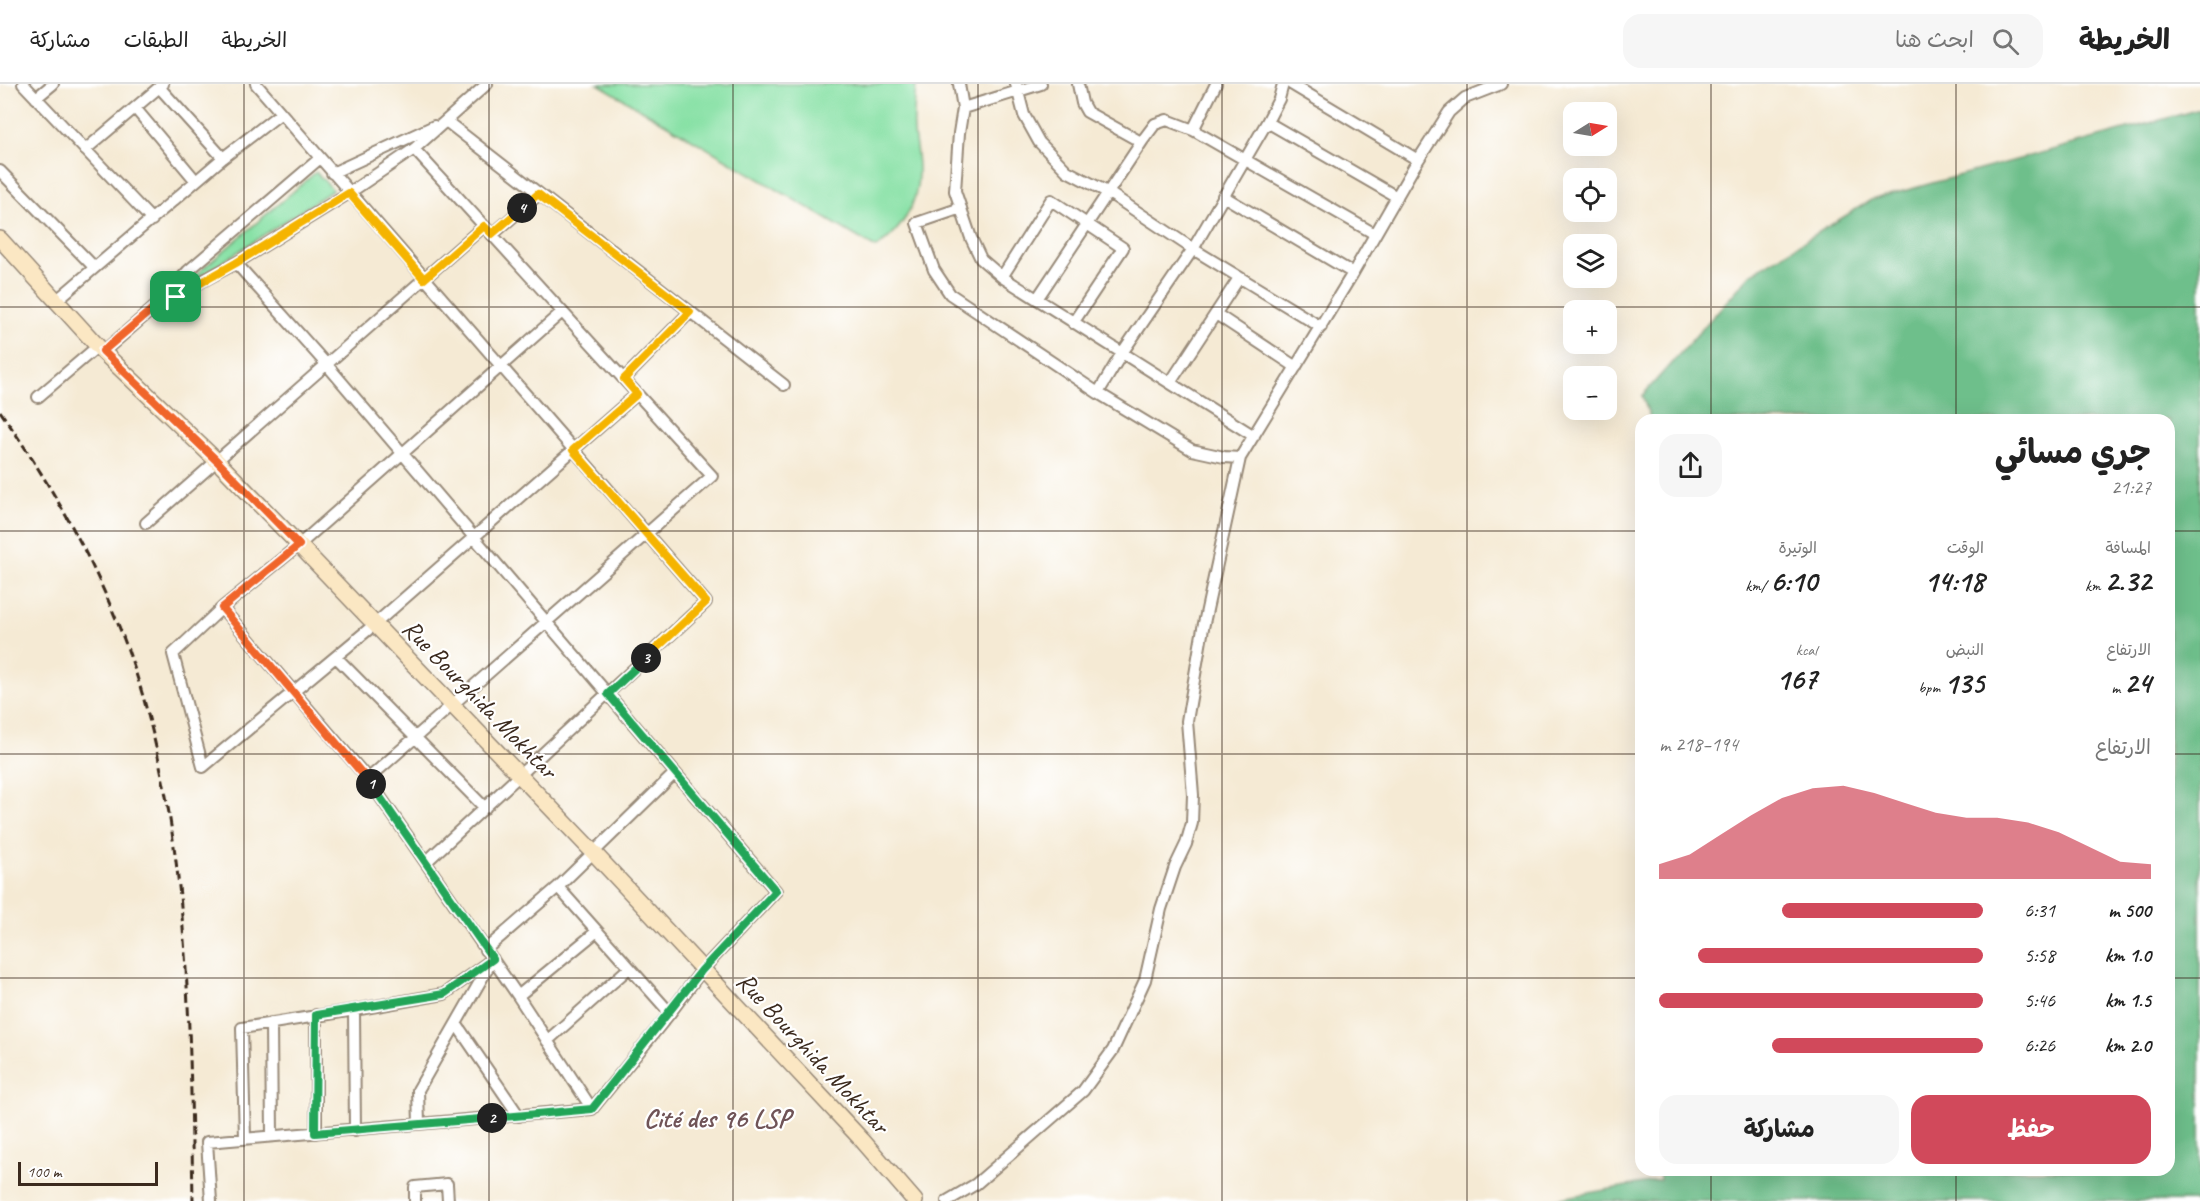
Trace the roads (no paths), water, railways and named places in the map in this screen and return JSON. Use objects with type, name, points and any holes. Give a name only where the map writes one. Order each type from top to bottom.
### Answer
[{"type":"main road","name":"Rue Bourghida Mokhtar","points":[[0,239],[100,349],[217,461],[594,853],[862,1140],[915,1201]]},
{"type":"street","points":[[23,84],[152,220]]},
{"type":"street","points":[[36,98],[53,84]]},
{"type":"street","points":[[256,84],[706,602],[426,862]]},
{"type":"street","points":[[38,397],[156,306],[236,263],[349,193],[414,149],[487,84]]},
{"type":"street","points":[[959,84],[963,108],[955,191],[971,238],[981,259],[1002,277],[1254,436]]},
{"type":"street","points":[[963,108],[1017,88],[1041,84]]},
{"type":"street","points":[[1077,84],[1082,103],[1088,112],[1142,142]]},
{"type":"street","points":[[1193,130],[1216,84]]},
{"type":"street","points":[[1098,393],[1122,353],[1193,249],[1267,122],[1279,99],[1283,84]]},
{"type":"street","points":[[1291,84],[1418,160]]},
{"type":"street","points":[[947,1201],[976,1184],[1083,1091],[1113,1050],[1144,980],[1161,909],[1192,823],[1193,795],[1187,721],[1203,628],[1240,458],[1449,112],[1465,98],[1501,84]]},
{"type":"street","points":[[85,150],[161,86],[223,158]]},
{"type":"street","points":[[1017,88],[1024,115],[1039,142],[1067,171],[1109,192],[1193,249],[1321,327]]},
{"type":"street","points":[[135,108],[196,181]]},
{"type":"street","points":[[57,300],[223,158],[281,113]]},
{"type":"street","points":[[1037,299],[1155,124],[1167,120],[1193,130],[1375,234]]},
{"type":"street","points":[[332,173],[446,121]]},
{"type":"street","points":[[446,121],[784,385]]},
{"type":"street","points":[[1267,122],[1396,197]]},
{"type":"street","points":[[368,779],[712,476],[414,149]]},
{"type":"street","points":[[156,306],[188,271],[319,159]]},
{"type":"street","points":[[0,171],[94,267]]},
{"type":"street","points":[[146,524],[424,279],[538,194]]},
{"type":"street","points":[[1223,196],[1353,273]]},
{"type":"street","points":[[1002,277],[1051,200],[1123,248],[1073,323]]},
{"type":"street","points":[[961,208],[917,223],[934,270],[950,294],[1098,393],[1192,450],[1240,458]]},
{"type":"street","points":[[211,1201],[207,1142],[592,1109],[702,970],[776,891],[327,365],[236,263]]},
{"type":"street","points":[[1170,383],[1239,278]]},
{"type":"street","points":[[562,312],[299,545],[222,608],[173,654],[203,767],[375,624],[637,394]]},
{"type":"street","points":[[624,379],[690,312]]},
{"type":"street","points":[[1216,314],[1296,367]]},
{"type":"street","points":[[222,608],[368,779],[493,959],[592,1109]]},
{"type":"street","points":[[336,657],[485,808]]},
{"type":"street","points":[[486,950],[558,887],[675,773]]},
{"type":"street","points":[[558,887],[670,1013]]},
{"type":"street","points":[[518,996],[596,932]]},
{"type":"street","points":[[246,1138],[242,1028],[444,994],[493,959]]},
{"type":"street","points":[[419,1124],[418,1090],[493,959]]},
{"type":"street","points":[[548,1041],[629,968]]},
{"type":"street","points":[[354,1010],[355,1131]]},
{"type":"street","points":[[315,1133],[316,1015]]},
{"type":"street","points":[[271,1023],[272,1136]]},
{"type":"street","points":[[457,1025],[519,1116]]},
{"type":"street","points":[[416,1201],[415,1187],[447,1184],[448,1201]]},
{"type":"railway","points":[[0,411],[46,481],[87,555],[121,632],[147,711],[161,771],[180,893],[191,1077],[193,1201]]},
{"type":"district","name":"Cité des 96 LSP","points":[[717,1118]]}]
